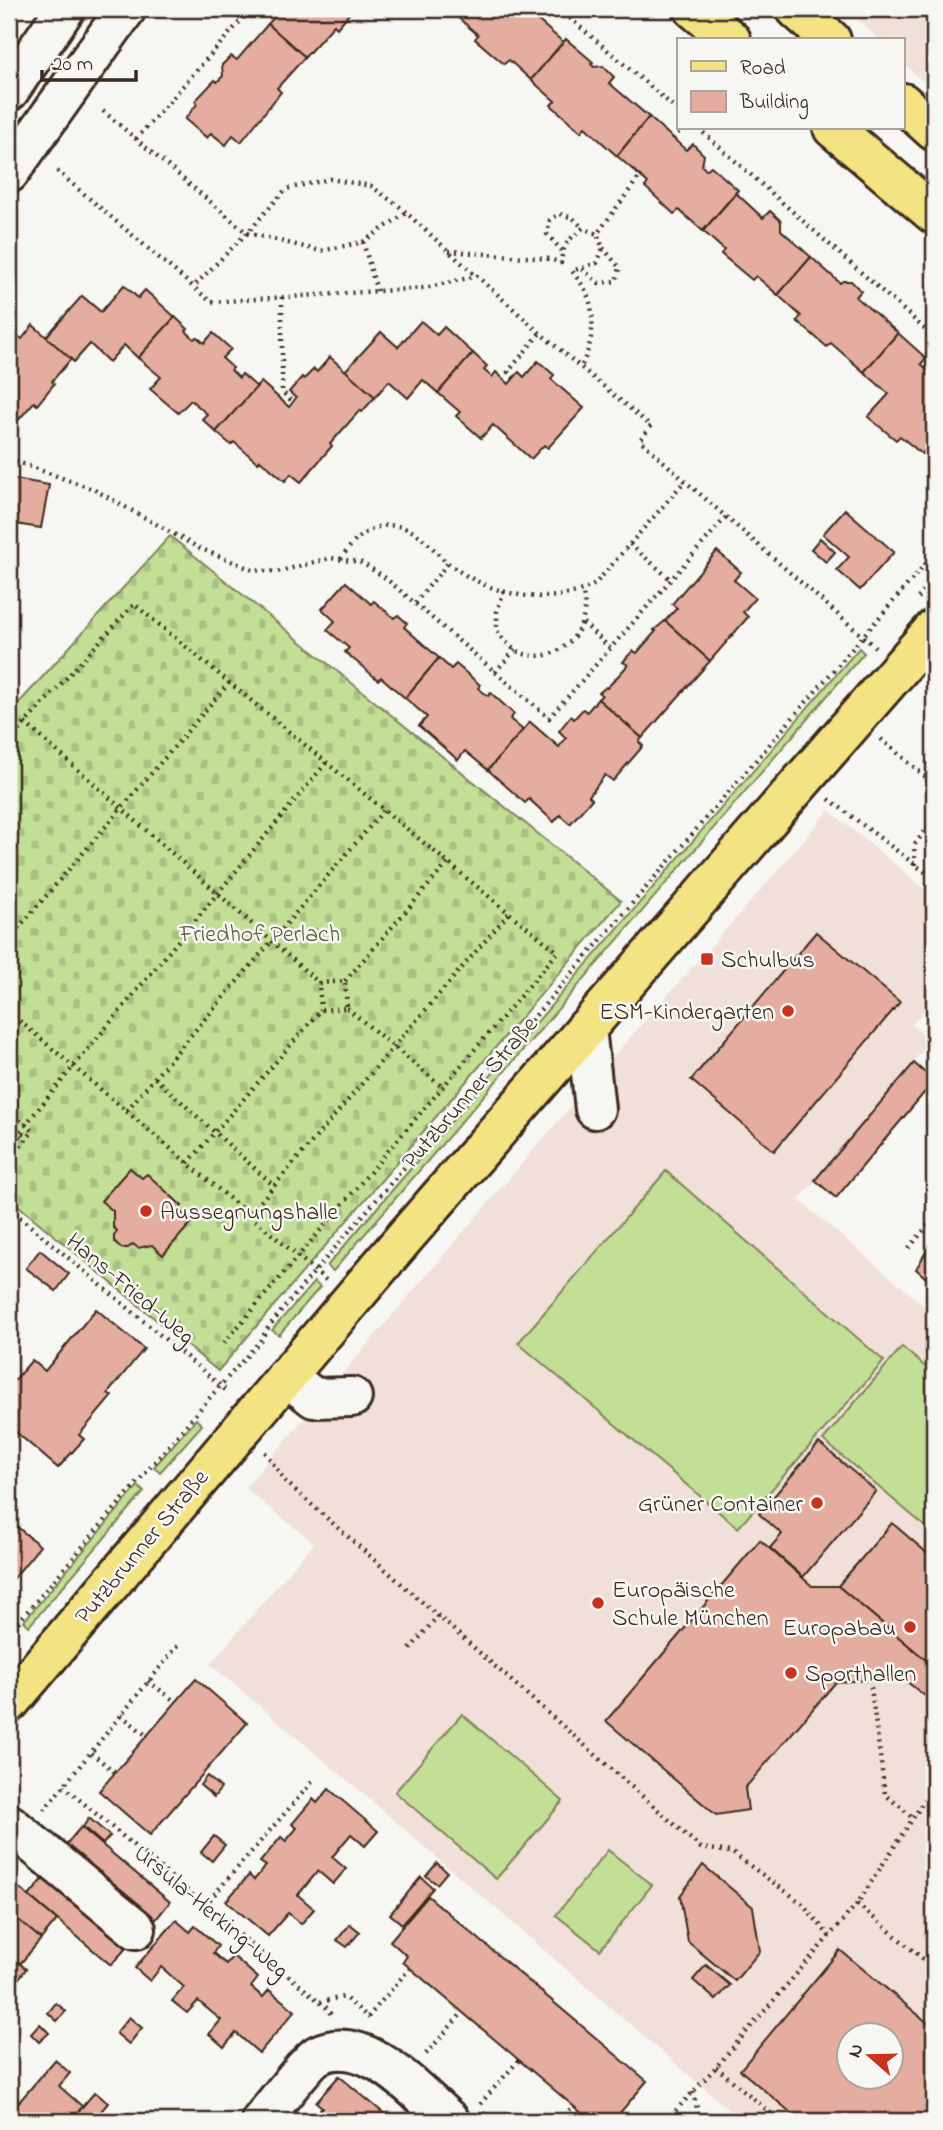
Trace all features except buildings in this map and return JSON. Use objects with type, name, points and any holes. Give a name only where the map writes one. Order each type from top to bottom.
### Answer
[{"type":"main road","points":[[694,9],[729,38]]},
{"type":"main road","points":[[796,9],[829,38]]},
{"type":"main road","points":[[904,104],[934,131]]},
{"type":"main road","points":[[835,130],[934,214]]},
{"type":"main road","name":"Putzbrunner Straße","points":[[13,1690],[934,629]]},
{"type":"street","points":[[9,91],[65,9]]},
{"type":"street","points":[[9,173],[126,9]]},
{"type":"street","points":[[586,1028],[595,1109]]},
{"type":"street","points":[[286,1376],[314,1398],[352,1397]]},
{"type":"street","points":[[16,1830],[136,1929]]},
{"type":"street","points":[[261,2121],[316,2056],[344,2049],[373,2057],[465,2112]]},
{"type":"path","points":[[136,139],[251,9]]},
{"type":"path","points":[[559,9],[677,109]]},
{"type":"path","points":[[103,111],[247,233],[321,251],[363,242],[406,213]]},
{"type":"path","points":[[673,139],[680,130]]},
{"type":"path","points":[[700,130],[934,337]]},
{"type":"path","points":[[57,171],[211,302],[425,288],[477,276]]},
{"type":"path","points":[[597,234],[640,176]]},
{"type":"path","points":[[193,287],[286,189],[330,178],[371,186],[406,213],[540,334],[582,365],[651,426],[640,440],[876,648]]},
{"type":"path","points":[[562,251],[547,234],[550,220],[560,214],[573,218],[583,228],[597,234],[603,248],[620,268],[617,281],[599,283],[582,269]]},
{"type":"path","points":[[561,263],[562,251],[569,239],[583,228]]},
{"type":"path","points":[[363,242],[377,291]]},
{"type":"path","points":[[572,271],[597,263],[603,248]]},
{"type":"path","points":[[448,251],[550,259],[572,271],[588,295],[593,326],[582,365]]},
{"type":"path","points":[[282,297],[282,393],[293,402]]},
{"type":"path","points":[[514,378],[508,372],[540,334]]},
{"type":"path","points":[[9,459],[93,489],[199,548],[253,570],[277,572],[330,558],[360,562],[383,576],[549,718],[726,517]]},
{"type":"path","points":[[341,559],[350,544],[365,532],[395,525],[410,529],[448,563],[483,583],[532,597],[560,596],[582,591],[595,584],[685,481]]},
{"type":"path","points":[[630,544],[670,579]]},
{"type":"path","name":"Putzbrunner Straße","points":[[9,1633],[260,1341],[269,1325],[315,1271],[934,554]]},
{"type":"path","points":[[415,603],[448,563]]},
{"type":"path","points":[[504,591],[496,611],[497,631],[520,653],[543,654],[561,649],[572,642],[583,623],[585,609],[582,591]]},
{"type":"path","points":[[9,741],[134,604],[558,952],[224,1343]]},
{"type":"path","points":[[583,623],[610,648]]},
{"type":"path","points":[[495,672],[515,650]]},
{"type":"path","points":[[9,939],[229,683]]},
{"type":"path","points":[[25,723],[318,983],[321,1010]]},
{"type":"path","points":[[878,737],[934,783]]},
{"type":"path","points":[[25,1125],[326,763]]},
{"type":"path","points":[[826,797],[934,879]]},
{"type":"path","points":[[127,1110],[384,810]]},
{"type":"path","points":[[915,866],[914,845],[934,820]]},
{"type":"path","points":[[318,983],[345,981],[448,863]]},
{"type":"path","points":[[249,1215],[509,913]]},
{"type":"path","points":[[345,981],[347,1008]]},
{"type":"path","points":[[188,1163],[321,1010],[347,1008],[441,1086]]},
{"type":"path","points":[[9,1012],[327,1282]]},
{"type":"path","points":[[155,1078],[274,1186]]},
{"type":"path","points":[[9,1111],[33,1131],[9,1161]]},
{"type":"path","name":"Hans-Fried-Weg","points":[[9,1208],[231,1394]]},
{"type":"path","points":[[909,1248],[934,1218]]},
{"type":"path","points":[[265,1451],[286,1482],[701,1847],[731,1852],[803,1904],[831,1937]]},
{"type":"path","points":[[410,1648],[438,1616]]},
{"type":"path","points":[[16,1830],[64,1786],[179,1644]]},
{"type":"path","points":[[870,1680],[885,1794],[914,1819]]},
{"type":"path","points":[[148,1681],[176,1702]]},
{"type":"path","points":[[121,1716],[147,1736]]},
{"type":"path","points":[[91,1753],[115,1772]]},
{"type":"path","points":[[205,1905],[313,1781]]},
{"type":"path","name":"Ursula-Herking-Weg","points":[[64,1786],[328,2009],[344,2049]]},
{"type":"path","points":[[666,2121],[831,1937],[857,1904],[934,1786]]},
{"type":"path","points":[[857,1904],[934,1968]]},
{"type":"path","points":[[368,2017],[410,1968]]},
{"type":"path","points":[[425,2056],[463,2012]]},
{"type":"path","points":[[465,2112],[519,2060]]},
{"type":"path","points":[[716,2067],[780,2121]]},
{"type":"path","points":[[693,2092],[701,2121]]},
{"type":"path","points":[[560,2121],[573,2106]]},
{"type":"shaded area","points":[[847,9],[934,9],[934,93],[904,63],[904,38],[878,38]]},
{"type":"shaded area","name":"Europäische Schule München","points":[[829,810],[934,897],[934,998],[912,1025],[931,1040],[799,1200],[934,1314],[934,2121],[742,2121],[210,1664],[314,1543],[245,1488],[619,1050]]},
{"type":"green space","name":"Friedhof Perlach","points":[[170,536],[621,901],[218,1371],[9,1198],[9,714]]},
{"type":"green space","points":[[859,648],[864,653],[333,1271],[327,1266]]},
{"type":"green space","points":[[666,1171],[884,1361],[738,1528],[518,1343]]},
{"type":"green space","points":[[314,1282],[320,1287],[279,1335],[272,1330]]},
{"type":"green space","points":[[902,1347],[934,1374],[934,1534],[823,1440]]},
{"type":"green space","points":[[196,1419],[202,1425],[160,1472],[154,1467]]},
{"type":"green space","points":[[138,1486],[144,1492],[29,1626],[24,1621]]},
{"type":"green space","points":[[462,1714],[563,1801],[496,1879],[395,1792]]},
{"type":"green space","points":[[608,1850],[652,1885],[600,1950],[556,1915]]},
{"type":"place","name":"Schulbus","points":[[707,959]]},
{"type":"place","name":"ESM-Kindergarten","points":[[788,1011]]},
{"type":"place","name":"Aussegnungshalle","points":[[146,1211]]},
{"type":"place","name":"Grüner Container","points":[[817,1503]]},
{"type":"place","name":"Europäische Schule München","points":[[598,1603]]},
{"type":"place","name":"Europabau","points":[[910,1627]]},
{"type":"place","name":"Sporthallen","points":[[791,1673]]}]
